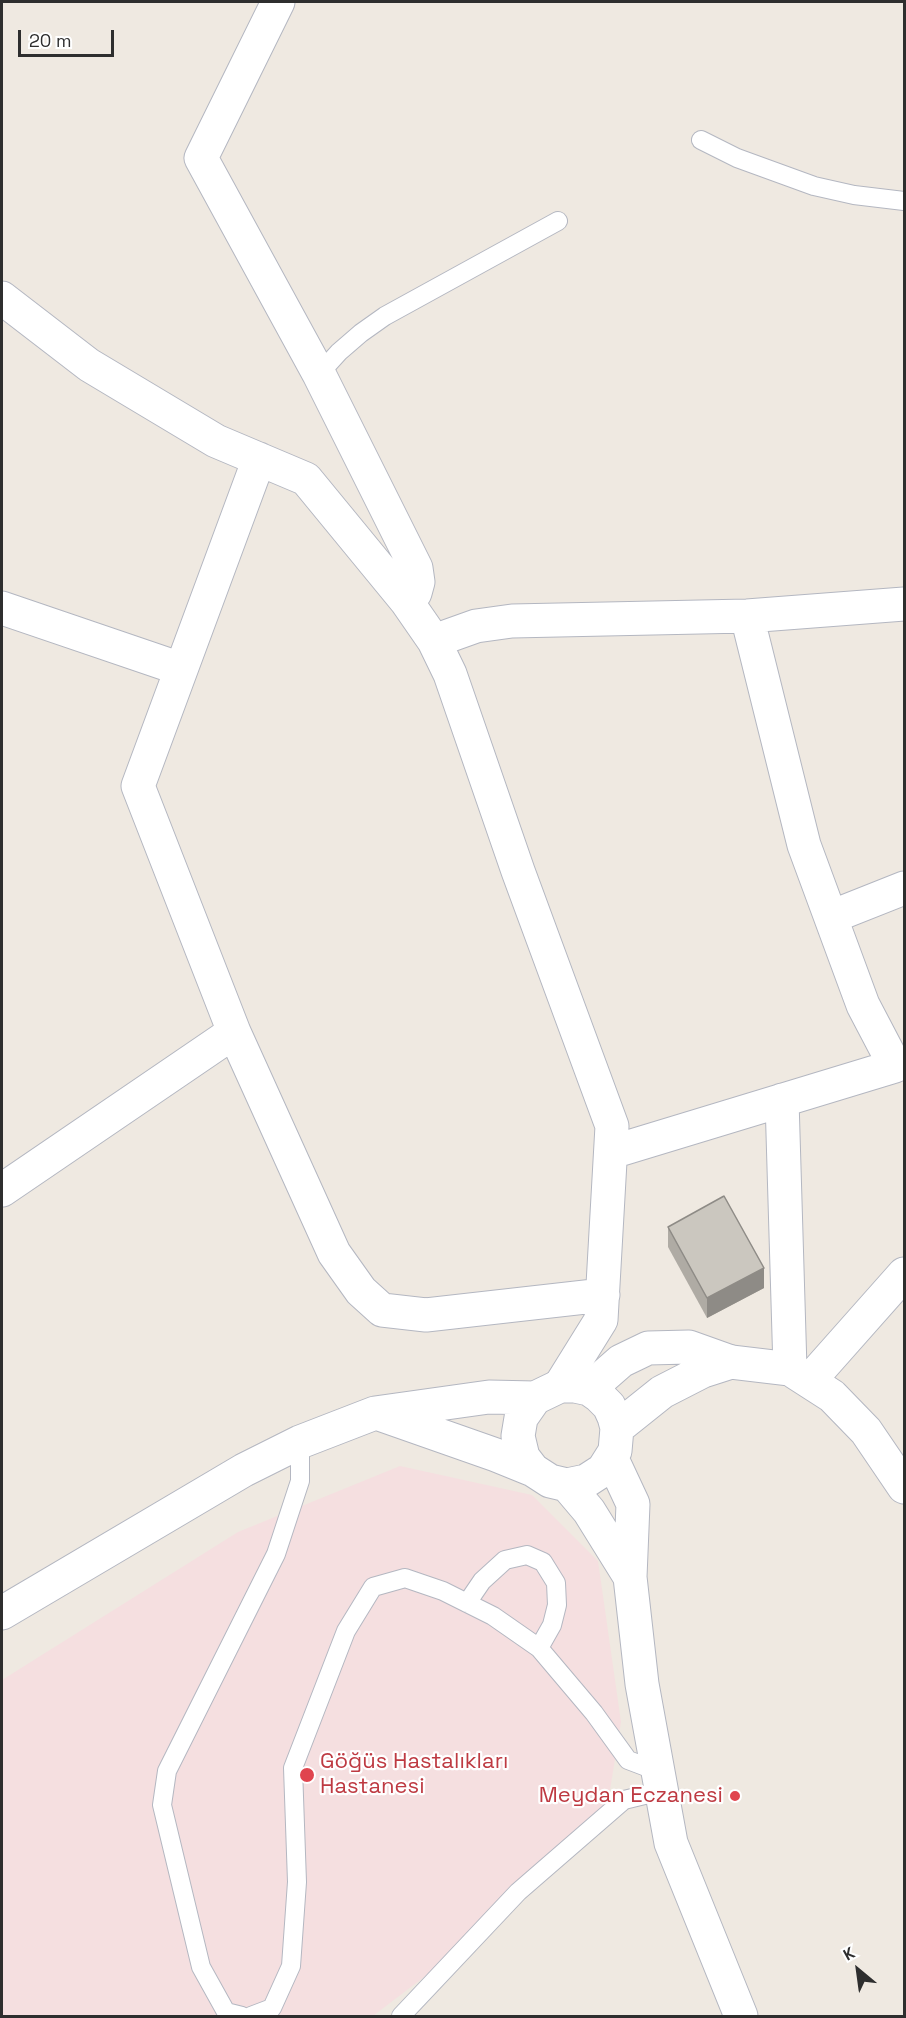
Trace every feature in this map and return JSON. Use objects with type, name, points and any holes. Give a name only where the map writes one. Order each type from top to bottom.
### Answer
[{"type":"street","points":[[278,2],[201,158],[320,374],[416,568],[418,582],[415,594],[407,603]]},
{"type":"street","points":[[2,298],[89,365],[216,441],[306,479],[407,603],[434,641],[450,674],[518,871],[612,1126],[601,1320],[561,1391]]},
{"type":"street","points":[[259,459],[138,786],[234,1032],[334,1253],[361,1291],[382,1310],[426,1315],[603,1295]]},
{"type":"street","points":[[434,641],[476,626],[512,621],[747,616],[904,604]]},
{"type":"street","points":[[2,608],[181,669]]},
{"type":"street","points":[[612,1152],[782,1100],[897,1075],[896,1066],[863,1005],[804,845],[747,616]]},
{"type":"street","points":[[831,917],[904,888]]},
{"type":"street","points":[[2,1190],[234,1032]]},
{"type":"street","points":[[782,1100],[800,1374]]},
{"type":"street","points":[[800,1374],[904,1274]]},
{"type":"street","points":[[533,1470],[523,1457],[518,1436],[521,1418],[561,1391],[648,1348],[688,1347],[731,1362],[800,1374],[832,1396],[866,1431],[904,1486]]},
{"type":"street","points":[[375,1413],[496,1455],[533,1470],[550,1481],[567,1485],[586,1481],[603,1470],[614,1443],[662,1392],[703,1371],[731,1362]]},
{"type":"street","points":[[2,1613],[244,1470],[300,1442],[375,1413],[489,1397],[561,1391],[599,1396],[609,1406],[614,1443],[633,1504],[630,1577],[642,1684],[671,1843],[741,2016]]},
{"type":"street","points":[[567,1485],[589,1511],[630,1577]]},
{"type":"lane","points":[[701,140],[737,158],[814,186],[854,195],[904,201]]},
{"type":"lane","points":[[320,374],[339,352],[385,316],[558,221]]},
{"type":"lane","points":[[242,2016],[226,2012],[201,1967],[162,1805],[167,1771],[276,1554],[300,1481],[300,1442]]},
{"type":"lane","points":[[467,1603],[483,1581],[505,1560],[527,1555],[543,1562],[556,1583],[557,1605],[552,1625],[539,1648]]},
{"type":"lane","points":[[251,2016],[272,2008],[291,1966],[297,1882],[292,1768],[346,1631],[374,1587],[405,1578],[443,1591],[493,1616],[539,1648],[594,1713],[628,1760],[659,1781],[624,1800],[518,1892],[401,2016]]},
{"type":"shaded area","name":"Göğüs Hastalıkları Hastanesi","points":[[400,1466],[532,1495],[598,1561],[621,1722],[604,1827],[496,1922],[373,2016],[2,2016],[2,1680],[238,1532]]},
{"type":"building","points":[[724,1196],[764,1268],[707,1298],[668,1227]]},
{"type":"place","name":"Göğüs Hastalıkları Hastanesi","points":[[307,1775]]},
{"type":"place","name":"Meydan Eczanesi","points":[[735,1796]]}]
